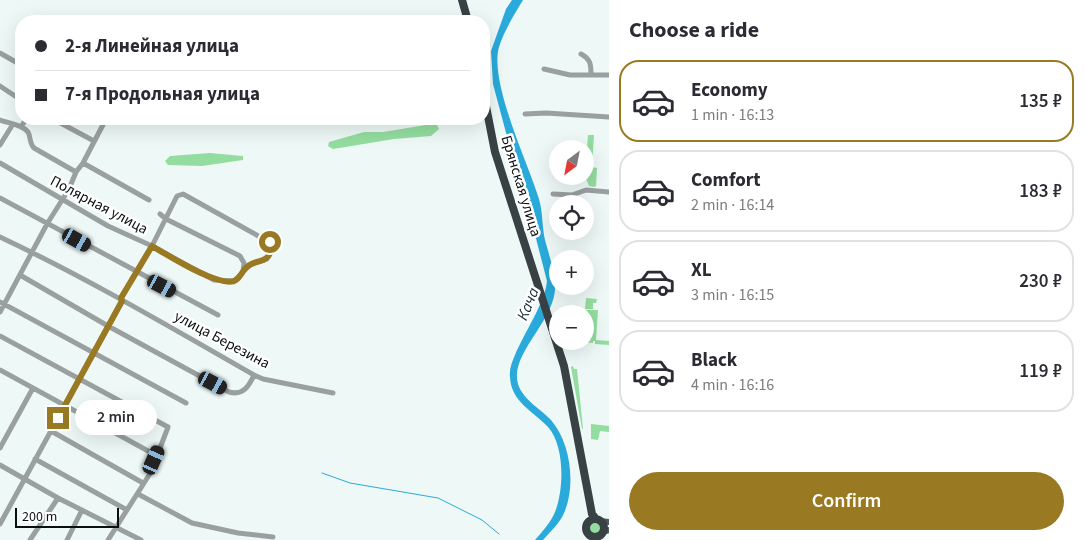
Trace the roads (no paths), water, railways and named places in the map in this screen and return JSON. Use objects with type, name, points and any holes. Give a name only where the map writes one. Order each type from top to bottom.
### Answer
[{"type":"highway","points":[[462,0],[466,15]]},
{"type":"highway","name":"Брянская улица","points":[[490,125],[495,152],[564,366],[592,514],[604,526],[601,535],[589,536],[586,528]]},
{"type":"highway","name":"Брянская улица","points":[[584,540],[587,486]]},
{"type":"highway","points":[[586,528],[590,521],[598,520]]},
{"type":"main road","points":[[598,520],[609,522]]},
{"type":"street","points":[[0,53],[15,62]]},
{"type":"street","points":[[581,54],[588,58],[591,63],[591,74]]},
{"type":"street","points":[[544,69],[570,74],[609,75]]},
{"type":"street","points":[[0,86],[15,96]]},
{"type":"street","points":[[525,114],[552,113],[609,117]]},
{"type":"street","points":[[0,120],[13,124],[0,145]]},
{"type":"street","points":[[16,125],[28,132],[30,142],[34,148],[76,172]]},
{"type":"street","points":[[64,125],[94,141]]},
{"type":"street","points":[[0,312],[2,303],[62,201],[103,125]]},
{"type":"street","name":"Полярная улица","points":[[0,163],[62,201],[108,226],[152,246],[214,280],[234,281],[243,272]]},
{"type":"street","points":[[83,163],[149,200]]},
{"type":"street","points":[[553,194],[572,195],[586,190],[609,192]]},
{"type":"street","points":[[0,524],[122,301],[121,298],[152,246],[175,198],[183,194],[271,243],[272,249],[267,259],[250,265],[243,272]]},
{"type":"street","points":[[0,198],[218,315]]},
{"type":"street","points":[[160,214],[166,219],[237,254],[243,260],[243,272]]},
{"type":"street","name":"улица Березина","points":[[0,237],[121,298],[254,375],[264,379],[333,393]]},
{"type":"street","points":[[20,275],[108,326],[229,392],[244,391],[254,375]]},
{"type":"street","points":[[2,303],[186,404]]},
{"type":"street","points":[[0,336],[168,427],[151,472],[108,540]]},
{"type":"street","points":[[0,370],[150,452],[154,460]]},
{"type":"street","points":[[0,448],[33,388]]},
{"type":"street","points":[[51,431],[143,483]]},
{"type":"street","points":[[36,458],[126,510]]},
{"type":"street","points":[[0,465],[58,498],[141,540]]},
{"type":"street","points":[[138,494],[192,523],[238,533],[273,536]]},
{"type":"street","points":[[30,540],[58,498]]},
{"type":"street","points":[[67,540],[82,510]]},
{"type":"water","name":"Кача","points":[[512,0],[523,0],[506,29],[499,47],[497,62],[499,81],[511,123],[539,199],[549,255],[549,295],[554,295],[551,305],[549,305],[549,310],[520,360],[517,372],[518,384],[524,395],[558,429],[570,465],[568,502],[562,517],[543,540],[535,540],[555,512],[560,492],[561,468],[558,445],[554,435],[519,400],[511,386],[511,366],[542,299],[547,281],[532,223],[529,196],[509,144],[493,84],[491,51],[506,9]]},
{"type":"waterway","points":[[322,473],[350,483],[438,498],[482,520],[499,534]]}]
